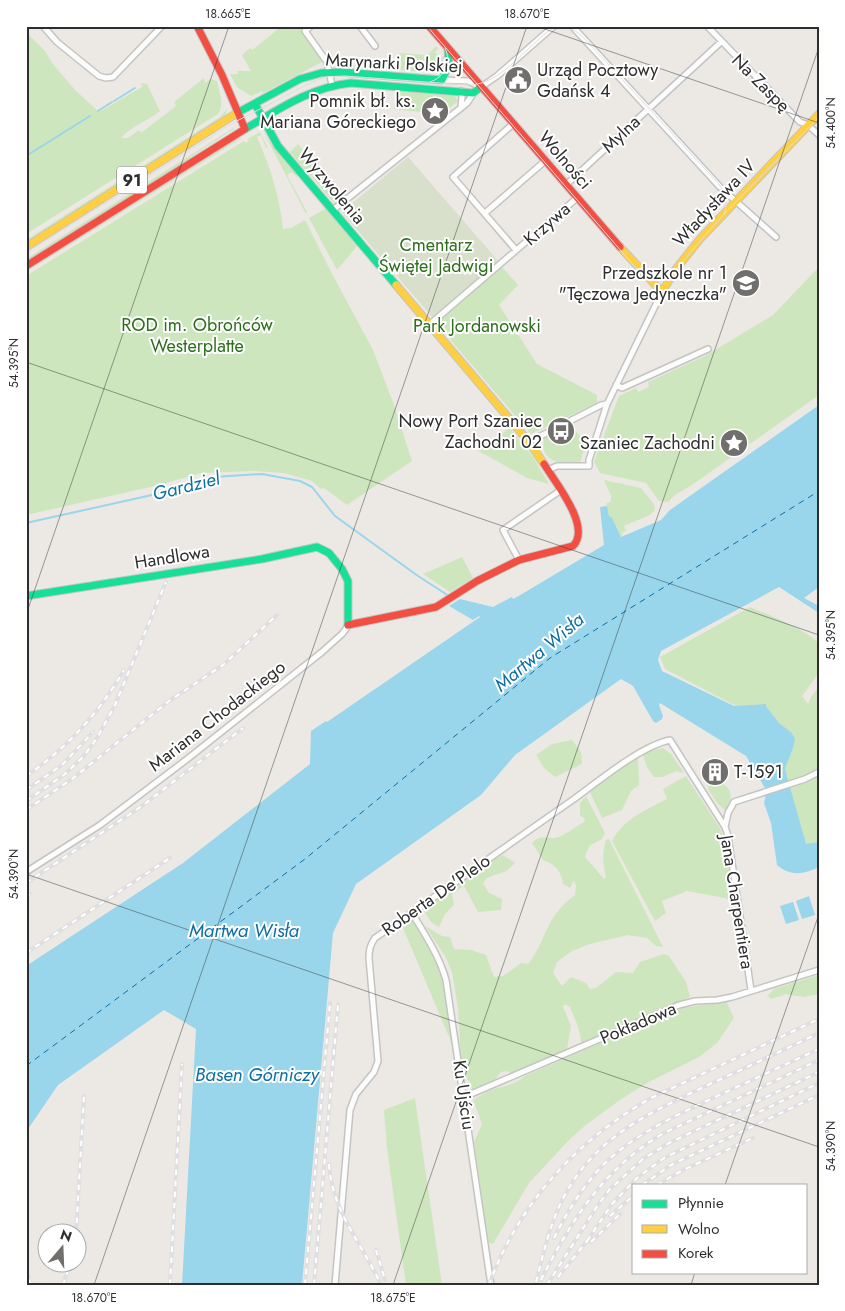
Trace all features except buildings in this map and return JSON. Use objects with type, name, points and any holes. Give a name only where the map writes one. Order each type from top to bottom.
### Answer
[{"type":"street","points":[[43,26],[58,42],[99,76],[106,78],[113,77],[162,26]]},
{"type":"street","points":[[196,26],[222,75],[245,129]]},
{"type":"street","points":[[311,26],[305,31],[327,62],[332,85]]},
{"type":"street","points":[[360,26],[376,46]]},
{"type":"street","name":"Wolności","points":[[429,26],[478,89],[513,124],[638,268],[662,292]]},
{"type":"street","points":[[333,210],[471,100],[478,89],[497,76],[554,26]]},
{"type":"street","points":[[572,26],[647,110],[720,187],[776,237]]},
{"type":"street","name":"Na Zaspę","points":[[707,26],[800,122],[808,124],[819,135]]},
{"type":"street","name":"Mylna","points":[[566,185],[721,42]]},
{"type":"street","points":[[442,80],[449,64],[447,47]]},
{"type":"street","name":"Marynarki Polskiej","points":[[26,247],[238,113],[300,79],[311,75],[330,72],[468,82],[478,89],[472,93],[351,83],[332,85],[306,95],[245,129],[26,266]]},
{"type":"street","points":[[460,108],[461,91]]},
{"type":"street","name":"Wyzwolenia","points":[[254,104],[273,139],[529,442]]},
{"type":"street","name":"Władysława IV","points":[[548,470],[557,466],[590,466],[589,460],[607,404],[662,292],[686,254],[735,200],[819,114]]},
{"type":"street","name":"Krzywa","points":[[513,124],[454,177],[516,250]]},
{"type":"street","points":[[484,213],[545,161]]},
{"type":"street","name":"Krzywa","points":[[430,324],[577,198]]},
{"type":"street","points":[[616,385],[622,388],[708,349]]},
{"type":"street","points":[[348,626],[428,609],[444,603],[476,581],[519,560],[573,546],[579,536],[574,510],[529,442],[601,405],[607,404]]},
{"type":"street","points":[[519,560],[503,530],[561,490]]},
{"type":"street","name":"Handlowa","points":[[26,596],[262,559],[312,548],[322,548],[330,553],[348,581],[348,626]]},
{"type":"street","name":"Mariana Chodackiego","points":[[26,872],[100,825],[186,760],[322,652],[348,626]]},
{"type":"street","name":"Jana Charpentiera","points":[[670,740],[725,826],[751,990]]},
{"type":"street","name":"Roberta De'Plelo","points":[[335,1285],[350,1110],[356,1094],[374,1072],[378,1061],[369,948],[375,938],[645,749],[660,742],[670,740]]},
{"type":"street","points":[[725,826],[728,813],[734,802],[805,780],[819,772]]},
{"type":"street","name":"Ku Ujściu","points":[[412,913],[442,963],[446,980],[491,1285]]},
{"type":"street","name":"Pokładowa","points":[[464,1097],[678,1005],[695,1001],[717,1000],[819,970]]},
{"type":"green space","points":[[282,26],[298,26],[324,61],[263,93],[262,91],[251,96],[237,87],[230,74],[238,74],[237,71],[251,71],[242,55],[250,48],[252,50]]},
{"type":"green space","points":[[26,32],[45,51],[52,63],[75,90],[99,112],[142,87],[141,83],[147,84],[160,111],[121,138],[128,138],[139,130],[141,133],[176,106],[174,102],[204,78],[205,83],[210,79],[217,81],[221,98],[220,110],[218,114],[26,234]]},
{"type":"green space","points":[[436,46],[438,49],[435,52],[440,57],[444,56],[443,65],[437,72],[397,70],[400,53],[427,55]]},
{"type":"green space","points":[[396,91],[455,96],[458,101],[431,123],[421,112],[394,109]]},
{"type":"green space","points":[[227,109],[225,117],[26,243],[26,240],[220,117]]},
{"type":"green space","points":[[235,127],[177,168],[26,262],[26,259]]},
{"type":"green space","name":"ROD im. Obrońców Westerplatte","points":[[260,132],[268,148],[266,148],[261,135],[257,137],[274,182],[283,229],[291,228],[305,220],[373,350],[394,405],[412,461],[347,505],[324,488],[321,489],[312,481],[284,473],[255,471],[201,473],[159,485],[26,515],[26,276],[244,141],[245,143],[249,141],[247,139]]},
{"type":"green space","points":[[264,133],[298,174],[297,177],[291,172],[287,175],[307,212],[306,214]]},
{"type":"green space","points":[[237,138],[242,138],[26,272],[26,269]]},
{"type":"green space","points":[[298,144],[342,197],[336,204],[290,152]]},
{"type":"green space","name":"Cmentarz Świętej Jadwigi","points":[[408,157],[499,262],[433,318],[342,212]]},
{"type":"green space","points":[[327,208],[358,245],[337,270],[309,218]]},
{"type":"green space","name":"Park Jordanowski","points":[[501,266],[518,285],[499,305],[537,364],[597,395],[597,403],[531,434],[435,322]]},
{"type":"green space","points":[[819,267],[819,395],[675,495],[668,502],[659,501],[646,483],[600,473],[594,462],[619,396],[636,388],[638,392],[649,387],[648,382],[705,356],[773,315]]},
{"type":"green space","points":[[570,426],[573,427],[586,444],[580,463],[566,464],[553,460],[544,451],[545,438]]},
{"type":"green space","points":[[510,428],[533,457],[549,484],[527,478],[477,450]]},
{"type":"green space","points":[[604,480],[641,488],[654,504],[655,510],[650,515],[624,526],[626,531],[622,532],[623,535],[621,536],[609,515],[606,504],[611,501],[611,496]]},
{"type":"green space","points":[[462,557],[473,578],[450,592],[423,574]]},
{"type":"green space","points":[[750,607],[777,618],[819,643],[819,673],[802,696],[808,704],[819,687],[819,769],[789,782],[785,769],[793,748],[791,732],[779,723],[766,706],[736,706],[665,669],[660,657]]},
{"type":"green space","points":[[572,740],[581,752],[582,764],[555,777],[544,768],[536,755],[552,744]]},
{"type":"green space","points":[[663,748],[671,754],[683,771],[681,773],[677,771],[662,777],[654,777],[647,767],[643,755],[652,750]]},
{"type":"green space","points":[[638,757],[639,785],[631,791],[622,810],[602,818],[589,790]]},
{"type":"green space","points":[[819,775],[819,852],[805,851],[790,787],[804,783]]},
{"type":"green space","points":[[686,776],[721,830],[737,909],[734,909],[733,902],[725,898],[687,891],[662,901],[666,913],[655,921],[612,841],[629,821],[643,811],[667,799],[663,789]]},
{"type":"green space","points":[[716,782],[722,783],[729,789],[731,797],[727,812],[717,803],[708,789],[709,785]]},
{"type":"green space","points":[[586,796],[605,833],[602,839],[589,846],[585,857],[604,879],[606,877],[604,849],[606,840],[609,839],[663,947],[656,946],[647,938],[628,935],[590,944],[572,951],[557,962],[553,973],[562,986],[571,977],[586,983],[590,989],[596,988],[616,972],[633,973],[640,962],[664,954],[669,956],[686,982],[690,997],[581,1043],[578,1028],[570,1007],[565,1004],[563,1007],[571,1026],[567,1050],[512,1074],[507,1071],[501,1072],[493,1082],[473,1091],[461,1064],[458,1008],[452,972],[445,956],[425,926],[442,936],[450,937],[454,949],[471,950],[486,955],[494,977],[503,976],[521,963],[528,964],[554,916],[575,895],[576,886],[574,880],[570,888],[563,884],[557,869],[543,860],[532,843],[540,838],[558,837],[584,822],[585,819],[580,815],[580,803]]},
{"type":"green space","points":[[503,855],[515,863],[506,871],[487,878],[483,883],[489,893],[502,899],[501,910],[478,912],[464,886],[452,894],[454,905],[445,914],[439,927],[431,922],[424,911],[428,903],[492,860]]},
{"type":"green space","points":[[406,919],[412,920],[439,965],[444,978],[455,1051],[403,928],[403,922]]},
{"type":"green space","points":[[819,975],[819,994],[804,997],[785,994],[770,999],[768,995],[774,989]]},
{"type":"green space","points":[[726,1001],[734,1018],[717,1043],[699,1057],[647,1083],[587,1124],[570,1139],[529,1183],[493,1244],[488,1242],[474,1142],[482,1124],[473,1100],[491,1090],[513,1083],[677,1009]]},
{"type":"green space","points":[[415,1098],[442,1285],[406,1285],[387,1148],[384,1110]]},
{"type":"water","name":"Martwa Wisła","points":[[819,405],[819,587],[804,598],[819,606],[819,613],[779,587],[661,651],[658,660],[662,671],[734,706],[766,704],[779,723],[791,732],[795,739],[785,769],[806,844],[819,842],[819,867],[808,871],[792,873],[777,865],[771,823],[764,803],[768,793],[746,756],[660,703],[663,716],[656,723],[633,686],[621,679],[515,755],[481,795],[356,884],[333,933],[302,1285],[182,1285],[196,1029],[164,1010],[58,1085],[26,1132],[26,966],[183,863],[310,764],[311,731],[480,617],[473,620],[449,606],[460,599],[493,607],[512,597],[513,599],[517,597],[604,545],[600,507],[607,506],[609,516],[612,518],[621,537],[661,520],[670,510]]},
{"type":"water","points":[[809,896],[815,915],[802,919],[796,901]]},
{"type":"water","points":[[793,902],[799,920],[786,924],[780,906]]},
{"type":"waterway","points":[[114,101],[135,88]]},
{"type":"waterway","points":[[98,111],[112,102]]},
{"type":"waterway","points":[[26,156],[90,116]]},
{"type":"waterway","name":"Gardziel","points":[[26,523],[161,493],[196,480],[262,474],[300,481],[312,487],[335,516],[449,596]]},
{"type":"ferry route","points":[[26,1066],[305,859],[550,658],[819,491]]},
{"type":"tram line","points":[[427,26],[641,274],[654,281],[669,278],[724,214],[819,117]]},
{"type":"tram line","points":[[26,253],[231,124],[314,81],[326,77],[345,76],[467,85],[477,84],[487,81],[505,70],[546,33],[560,27],[573,30],[583,37],[718,183],[726,198],[724,214]]},
{"type":"tram line","points":[[430,82],[440,77],[446,68],[448,59],[445,48]]},
{"type":"railway","points":[[26,801],[65,774],[83,757],[97,738],[115,705],[166,582]]},
{"type":"railway","points":[[26,810],[72,779],[169,701],[223,665],[277,615]]},
{"type":"railway","points":[[26,776],[55,754],[81,729],[115,686],[124,670]]},
{"type":"railway","points":[[26,883],[142,806],[243,728]]},
{"type":"railway","points":[[26,790],[62,765],[93,732]]},
{"type":"railway","points":[[26,953],[170,858]]},
{"type":"railway","points":[[26,897],[30,894]]},
{"type":"railway","points":[[305,1285],[330,1003]]},
{"type":"railway","points":[[314,1285],[338,1004]]},
{"type":"railway","points":[[489,1285],[501,1255],[533,1201],[575,1154],[599,1134],[651,1098],[819,1019]]},
{"type":"railway","points":[[536,1282],[550,1229],[560,1204],[574,1180],[602,1147],[618,1134],[654,1111],[819,1033]]},
{"type":"railway","points":[[554,1238],[570,1208],[590,1180],[605,1163],[630,1142],[686,1111],[819,1049]]},
{"type":"railway","points":[[541,1280],[578,1216],[607,1179],[624,1162],[664,1133],[819,1060]]},
{"type":"railway","points":[[170,1285],[182,1064]]},
{"type":"railway","points":[[547,1285],[609,1190],[643,1159],[669,1143],[819,1072]]},
{"type":"railway","points":[[587,1241],[612,1204],[637,1178],[664,1158],[819,1083]]},
{"type":"railway","points":[[643,1184],[671,1165],[819,1095]]},
{"type":"railway","points":[[77,1224],[84,1096]]},
{"type":"railway","points":[[659,1184],[681,1171],[753,1138]]},
{"type":"railway","points":[[329,1164],[331,1181],[342,1212],[381,1285]]},
{"type":"railway","points":[[610,1216],[632,1197]]},
{"type":"railway","points":[[591,1242],[620,1214]]},
{"type":"railway","points":[[558,1277],[591,1236]]},
{"type":"railway","points":[[376,1250],[385,1280]]},
{"type":"railway","points":[[26,1269],[31,1285]]},
{"type":"railway","points":[[63,1285],[67,1274]]},
{"type":"traffic: fast","points":[[237,113],[300,79],[321,73],[341,72],[442,80],[449,64],[448,50]]},
{"type":"traffic: fast","points":[[245,129],[296,100],[336,85],[351,83],[473,93],[481,87]]},
{"type":"traffic: fast","points":[[255,104],[278,146],[396,285]]},
{"type":"traffic: fast","points":[[26,596],[262,559],[317,547],[329,553],[342,569],[348,581],[348,625]]},
{"type":"traffic: slow","points":[[26,247],[237,113]]},
{"type":"traffic: slow","points":[[620,247],[662,292],[676,269],[700,239],[819,114]]},
{"type":"traffic: slow","points":[[396,285],[529,442],[544,464]]},
{"type":"traffic: jam","points":[[26,266],[245,129],[222,75],[197,26]]},
{"type":"traffic: jam","points":[[429,26],[620,247]]},
{"type":"traffic: jam","points":[[348,625],[436,607],[477,581],[519,560],[573,546],[578,538],[575,516],[544,464]]},
{"type":"place","name":"Urząd Pocztowy Gdańsk 4","points":[[518,80]]},
{"type":"place","name":"Pomnik bł. ks. Mariana Góreckiego","points":[[435,111]]},
{"type":"place","name":"Przedszkole nr 1 \"Tęczowa Jedyneczka\"","points":[[746,283]]},
{"type":"place","name":"Nowy Port Szaniec Zachodni 02","points":[[561,431]]},
{"type":"place","name":"Szaniec Zachodni","points":[[734,443]]},
{"type":"place","name":"T-1591","points":[[715,772]]},
{"type":"water label","name":"Basen Górniczy","points":[[257,1074]]}]
